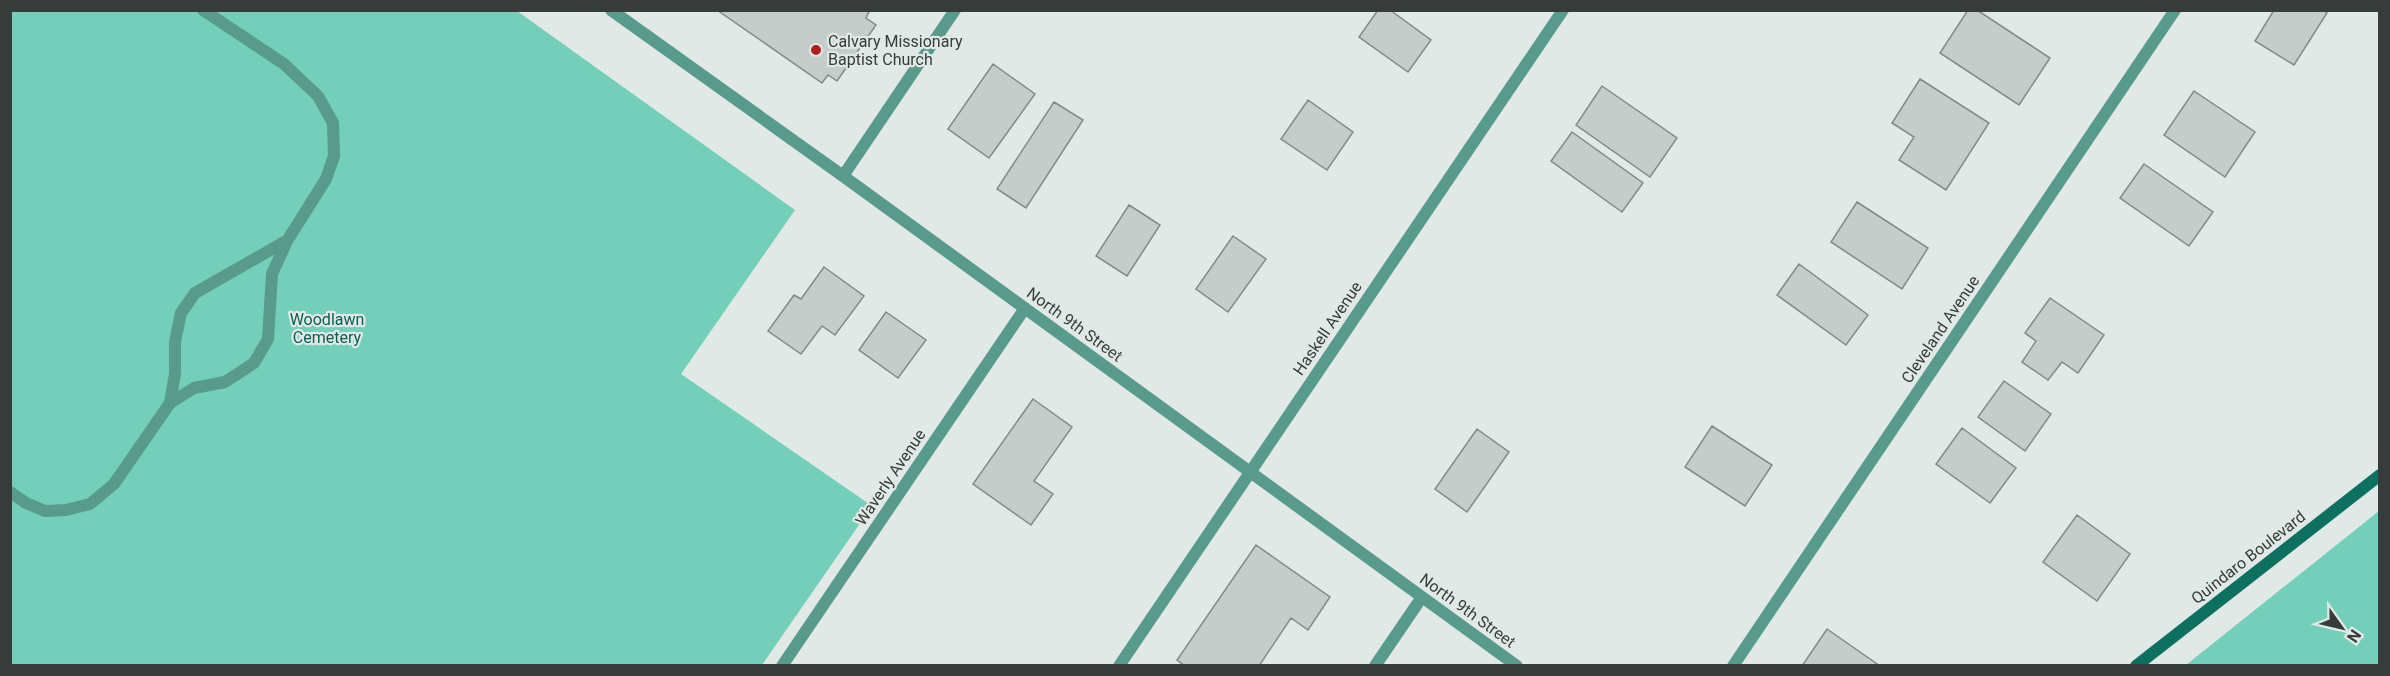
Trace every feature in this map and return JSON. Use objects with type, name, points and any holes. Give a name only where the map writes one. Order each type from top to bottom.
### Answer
[{"type":"main road","name":"Quindaro Boulevard","points":[[2136,666],[2379,475]]},
{"type":"street","points":[[10,492],[26,504],[45,511],[66,510],[90,504],[114,484],[170,403],[194,388],[225,382],[254,363],[268,339],[272,274],[287,241],[327,179],[334,156],[333,123],[318,96],[284,64],[203,10]]},
{"type":"street","name":"North 9th Street","points":[[611,10],[1517,666]]},
{"type":"street","points":[[843,176],[955,10]]},
{"type":"street","name":"Haskell Avenue","points":[[1119,666],[1563,10]]},
{"type":"street","name":"Cleveland Avenue","points":[[1733,666],[2175,10]]},
{"type":"street","points":[[170,403],[175,374],[175,342],[181,313],[195,293],[287,241]]},
{"type":"street","name":"Waverly Avenue","points":[[782,666],[1025,308]]},
{"type":"street","points":[[1375,666],[1422,597]]},
{"type":"green space","name":"Woodlawn Cemetery","points":[[10,11],[517,11],[795,210],[681,374],[872,506],[762,665],[11,665]]},
{"type":"green space","points":[[2379,511],[2379,665],[2186,665]]},
{"type":"building","name":"Calvary Missionary Baptist Church","points":[[717,10],[870,10],[866,18],[876,25],[837,81],[828,75],[822,83]]},
{"type":"building","points":[[1378,10],[1390,10],[1431,40],[1408,72],[1359,37]]},
{"type":"building","points":[[1968,10],[1977,10],[2050,58],[2019,105],[1940,53]]},
{"type":"building","points":[[2274,10],[2323,10],[2327,13],[2294,65],[2255,41]]},
{"type":"building","points":[[993,64],[1035,94],[989,158],[948,129]]},
{"type":"building","points":[[1920,79],[1989,123],[1946,190],[1899,160],[1914,137],[1892,123]]},
{"type":"building","points":[[1602,86],[1677,138],[1650,177],[1576,125]]},
{"type":"building","points":[[2194,91],[2255,132],[2225,177],[2164,135]]},
{"type":"building","points":[[1308,100],[1353,132],[1327,170],[1281,139]]},
{"type":"building","points":[[1054,102],[1083,120],[1026,208],[997,189]]},
{"type":"building","points":[[1572,132],[1643,183],[1622,212],[1551,161]]},
{"type":"building","points":[[2144,164],[2213,212],[2189,246],[2120,198]]},
{"type":"building","points":[[1857,202],[1928,248],[1902,289],[1831,242]]},
{"type":"building","points":[[1129,205],[1160,225],[1127,276],[1096,256]]},
{"type":"building","points":[[1233,236],[1266,259],[1228,312],[1196,289]]},
{"type":"building","points":[[1799,264],[1868,315],[1846,345],[1777,295]]},
{"type":"building","points":[[824,267],[864,296],[835,335],[822,326],[801,354],[768,331],[794,295],[801,299]]},
{"type":"building","points":[[2050,298],[2104,335],[2078,373],[2062,362],[2048,380],[2022,362],[2036,341],[2025,333]]},
{"type":"building","points":[[886,312],[926,340],[898,378],[859,350]]},
{"type":"building","points":[[2004,381],[2051,414],[2025,451],[1978,417]]},
{"type":"building","points":[[1033,399],[1072,427],[1034,481],[1053,494],[1031,525],[973,484]]},
{"type":"building","points":[[1712,426],[1772,465],[1745,506],[1685,467]]},
{"type":"building","points":[[1962,428],[2016,468],[1990,503],[1936,464]]},
{"type":"building","points":[[1477,429],[1509,452],[1467,512],[1435,489]]},
{"type":"building","points":[[2077,515],[2130,554],[2097,601],[2043,562]]},
{"type":"building","points":[[1256,545],[1330,597],[1308,630],[1291,618],[1259,666],[1185,666],[1177,660]]},
{"type":"building","points":[[1827,629],[1880,666],[1802,666]]},
{"type":"place","name":"Calvary Missionary Baptist Church","points":[[816,50]]}]
